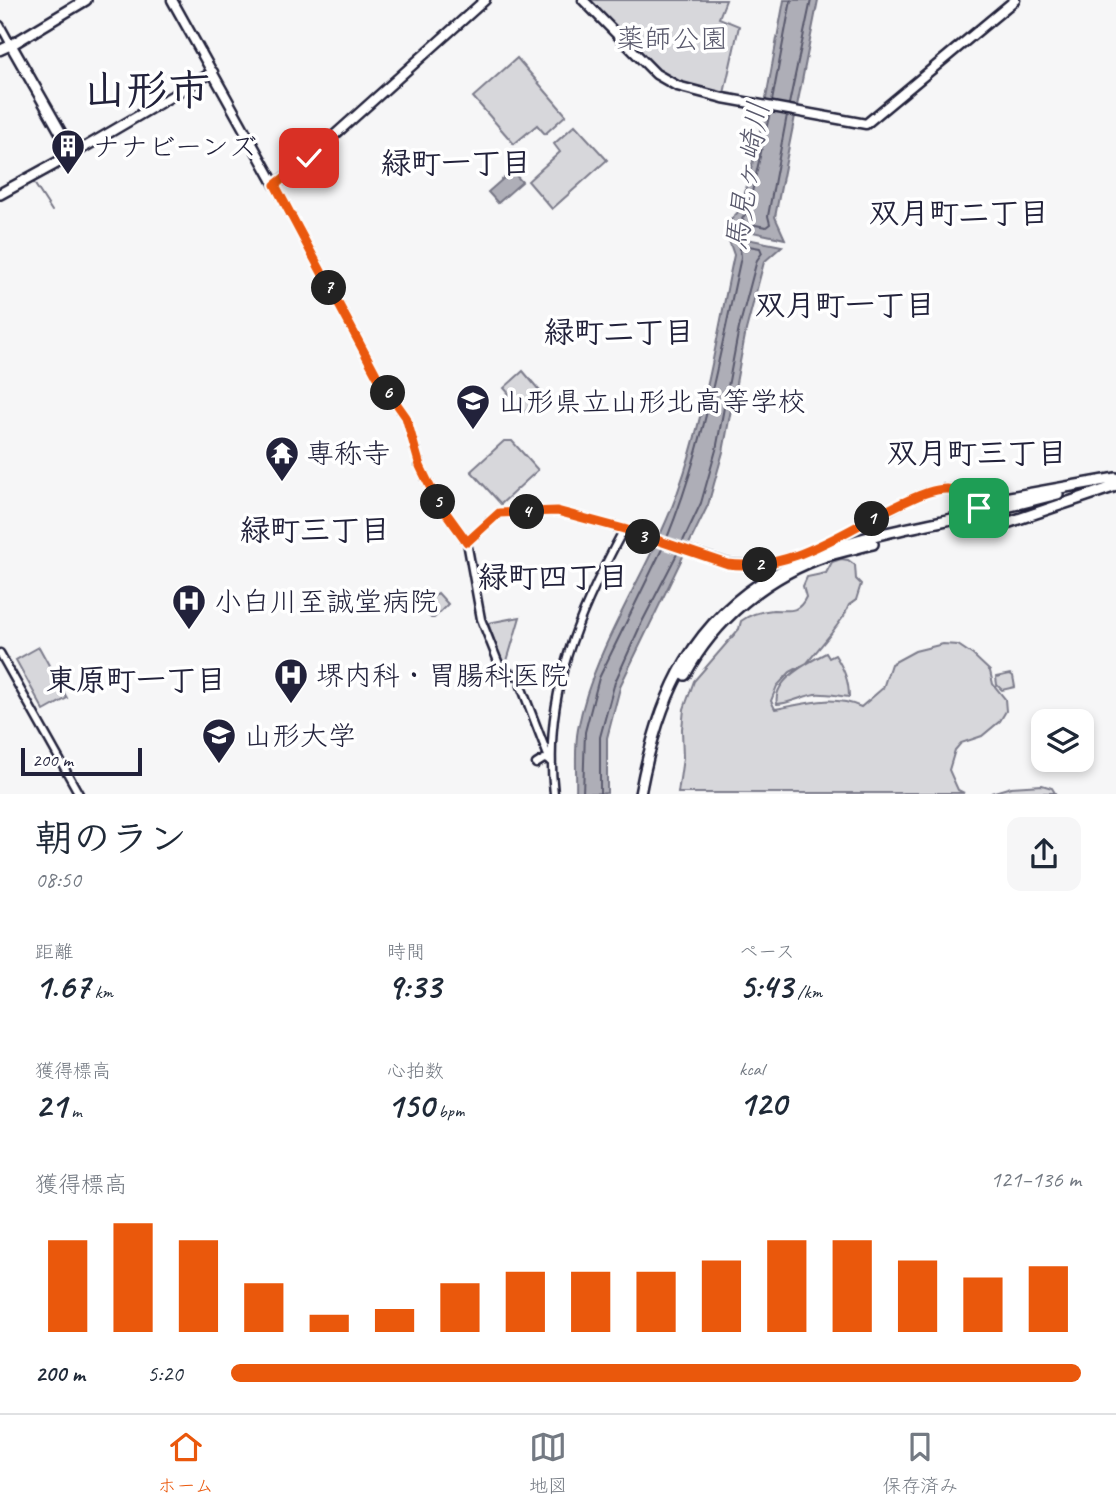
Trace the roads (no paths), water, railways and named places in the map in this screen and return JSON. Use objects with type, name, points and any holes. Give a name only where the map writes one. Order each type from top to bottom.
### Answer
[{"type":"highway","points":[[0,194],[73,154],[11,45],[86,0]]},
{"type":"highway","points":[[964,495],[993,500],[1116,479]]},
{"type":"highway","points":[[997,513],[1116,479]]},
{"type":"highway","points":[[640,793],[657,727],[688,654],[727,607],[768,577],[819,551],[1116,486]]},
{"type":"highway","points":[[998,526],[1116,486]]},
{"type":"highway","points":[[645,793],[676,690],[693,659],[733,612],[772,582],[824,557],[979,516]]},
{"type":"main road","points":[[172,0],[275,185],[309,158],[485,0]]},
{"type":"main road","points":[[583,0],[656,74],[682,88],[866,124],[1015,0]]},
{"type":"main road","points":[[0,50],[11,45]]},
{"type":"main road","points":[[73,154],[213,72]]},
{"type":"street","points":[[0,25],[11,45]]},
{"type":"street","points":[[275,185],[377,376],[406,417],[420,466],[431,490],[467,542],[481,619],[499,664],[506,672],[523,678],[521,686],[550,761]]},
{"type":"street","points":[[467,542],[499,513],[557,511],[712,559],[746,566],[766,564],[825,544],[893,507],[946,488],[956,489],[998,526]]},
{"type":"street","points":[[554,793],[550,736],[571,642],[601,572],[627,531]]},
{"type":"street","points":[[0,653],[79,793]]},
{"type":"street","points":[[539,733],[545,737],[550,736]]},
{"type":"street","points":[[536,764],[544,759],[550,761]]},
{"type":"water","points":[[784,0],[818,0],[775,217],[785,239],[725,226],[741,209],[759,137]]},
{"type":"water","points":[[512,171],[522,182],[498,203],[488,192]]},
{"type":"water","points":[[727,235],[782,246],[764,262],[746,330],[723,452],[708,505],[621,684],[607,738],[607,793],[576,794],[578,729],[596,668],[665,524],[687,465],[710,376],[734,255]]},
{"type":"waterway","points":[[34,183],[52,211]]},
{"type":"place","name":"ナナビーンズ","points":[[68,176]]},
{"type":"place","name":"山形県立山形北高等学校","points":[[473,431]]},
{"type":"place","name":"専称寺","points":[[282,483]]},
{"type":"place","name":"小白川至誠堂病院","points":[[189,631]]},
{"type":"place","name":"堺内科・胃腸科医院","points":[[291,705]]},
{"type":"place","name":"山形大学","points":[[219,765]]},
{"type":"district","name":"山形市","points":[[147,89]]},
{"type":"district","name":"緑町一丁目","points":[[456,163]]},
{"type":"district","name":"双月町二丁目","points":[[959,213]]},
{"type":"district","name":"双月町一丁目","points":[[845,305]]},
{"type":"district","name":"緑町二丁目","points":[[619,332]]},
{"type":"district","name":"双月町三丁目","points":[[977,453]]},
{"type":"district","name":"緑町三丁目","points":[[315,530]]},
{"type":"district","name":"緑町四丁目","points":[[553,577]]},
{"type":"district","name":"東原町一丁目","points":[[136,680]]},
{"type":"park label","name":"薬師公園","points":[[672,38]]},
{"type":"water label","name":"馬見ヶ崎川","points":[[747,176]]}]
